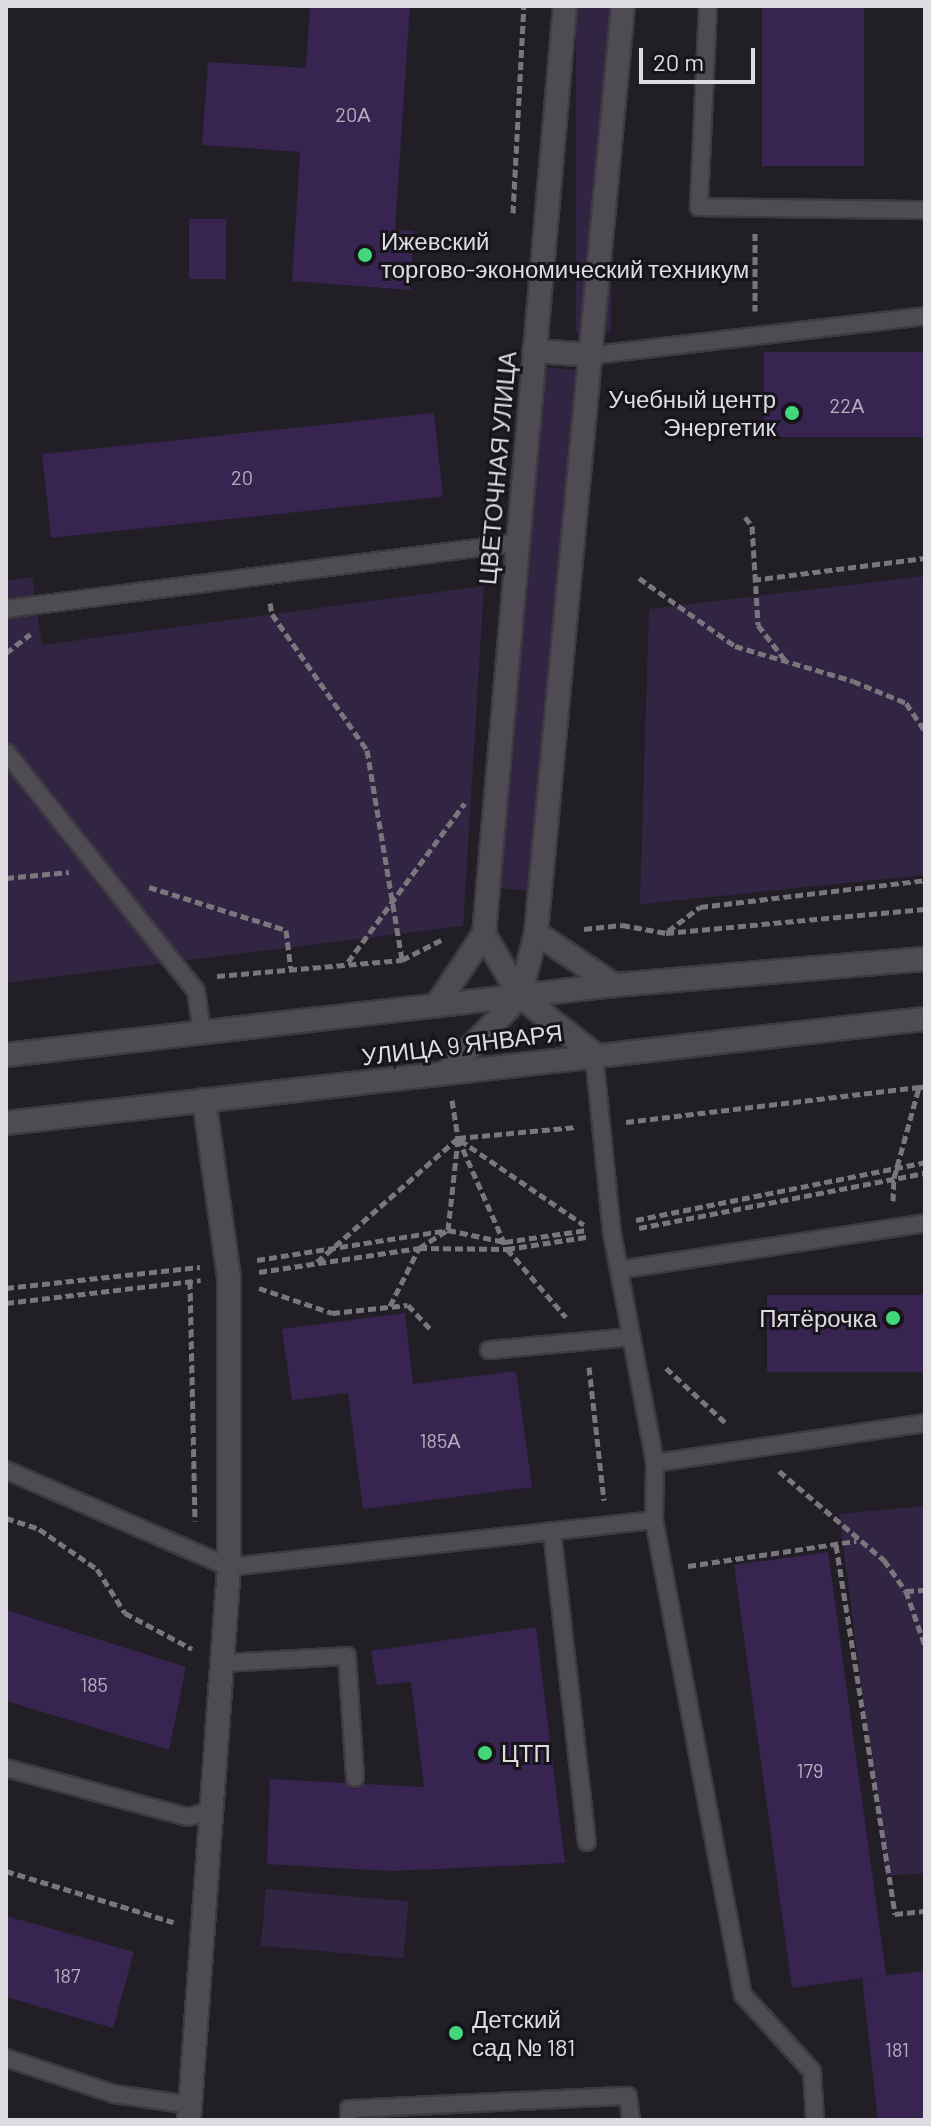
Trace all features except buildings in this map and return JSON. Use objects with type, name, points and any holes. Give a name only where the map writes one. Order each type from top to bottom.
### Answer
[{"type":"street","name":"ЦВЕТОЧНАЯ УЛИЦА","points":[[484,934],[515,543],[565,6]]},
{"type":"street","points":[[448,1071],[520,996],[536,933],[594,355],[623,6]]},
{"type":"street","points":[[534,351],[594,355]]},
{"type":"street","points":[[536,933],[614,985]]},
{"type":"street","points":[[436,1006],[484,934],[520,996],[594,1054]]},
{"type":"street","name":"УЛИЦА 9 ЯНВАРЯ","points":[[6,1055],[614,985],[925,959]]},
{"type":"street","name":"УЛИЦА 9 ЯНВАРЯ","points":[[6,1123],[594,1054],[925,1019]]},
{"type":"street","points":[[190,2113],[229,1567],[228,1271],[204,1100]]},
{"type":"lane","points":[[708,6],[699,207],[925,210]]},
{"type":"lane","points":[[594,355],[723,344],[755,336],[925,316]]},
{"type":"lane","points":[[6,609],[515,543]]},
{"type":"lane","points":[[7,757],[196,991],[202,1032]]},
{"type":"lane","points":[[594,1054],[612,1229],[655,1463],[654,1520],[743,1995],[812,2071],[815,2120]]},
{"type":"lane","points":[[619,1270],[925,1223]]},
{"type":"lane","points":[[489,1350],[631,1337]]},
{"type":"lane","points":[[655,1463],[925,1423]]},
{"type":"lane","points":[[6,1470],[229,1567],[654,1520]]},
{"type":"lane","points":[[552,1531],[587,1842]]},
{"type":"lane","points":[[223,1663],[347,1656],[355,1778]]},
{"type":"lane","points":[[6,1768],[188,1817],[213,1810]]},
{"type":"lane","points":[[6,2058],[114,2094],[190,2113]]},
{"type":"lane","points":[[349,2120],[349,2109],[628,2096],[631,2120]]},
{"type":"path","points":[[755,208],[755,336]]},
{"type":"path","points":[[745,517],[752,526],[758,625],[785,661]]},
{"type":"path","points":[[753,580],[925,558]]},
{"type":"path","points":[[265,574],[272,614],[367,750],[390,904],[402,960]]},
{"type":"path","points":[[639,578],[735,646],[906,703],[925,731]]},
{"type":"path","points":[[6,653],[39,628]]},
{"type":"path","points":[[347,963],[466,802]]},
{"type":"path","points":[[666,933],[700,907],[925,880]]},
{"type":"path","points":[[144,885],[286,930],[291,968]]},
{"type":"path","points":[[315,1264],[458,1138],[600,1125],[922,1087],[894,1178],[893,1228]]},
{"type":"path","points":[[6,1288],[315,1264],[419,1248],[507,1249],[597,1236],[458,1138]]},
{"type":"path","points":[[448,1230],[458,1138]]},
{"type":"path","points":[[612,1229],[925,1162]]},
{"type":"path","points":[[6,1303],[190,1281],[332,1248],[448,1230],[505,1242],[590,1229],[612,1229],[925,1173]]},
{"type":"path","points":[[390,1307],[419,1248],[448,1230]]},
{"type":"path","points":[[507,1249],[586,1340],[607,1525]]},
{"type":"path","points":[[228,1271],[332,1313],[408,1305],[430,1329]]},
{"type":"path","points":[[190,1281],[195,1551]]},
{"type":"path","points":[[6,1518],[39,1529],[97,1569],[125,1613],[196,1651],[197,1637]]},
{"type":"path","points":[[663,1570],[856,1541]]},
{"type":"path","points":[[836,1545],[895,1914],[925,1911]]},
{"type":"path","points":[[906,1591],[925,1646]]},
{"type":"path","points":[[6,1871],[174,1922]]},
{"type":"path","points":[[173,1937],[176,1907]]},
{"type":"shaded area","points":[[576,6],[611,6],[611,332],[576,332]]},
{"type":"shaded area","points":[[545,367],[578,370],[532,891],[499,888]]},
{"type":"shaded area","points":[[925,576],[925,875],[640,904],[649,609]]},
{"type":"shaded area","points":[[32,577],[42,645],[484,586],[463,926],[6,983],[6,581]]},
{"type":"shaded area","points":[[925,1506],[925,1873],[886,1876],[839,1514]]},
{"type":"shaded area","points":[[266,1889],[408,1901],[403,1958],[261,1946]]},
{"type":"place","name":"Ижевский торгово-экономический техникум","points":[[365,255]]},
{"type":"place","name":"Учебный центр Энергетик","points":[[792,413]]},
{"type":"place","name":"Пятёрочка","points":[[893,1318]]},
{"type":"place","name":"ЦТП","points":[[485,1753]]},
{"type":"place","name":"Детский сад № 181","points":[[456,2033]]}]
